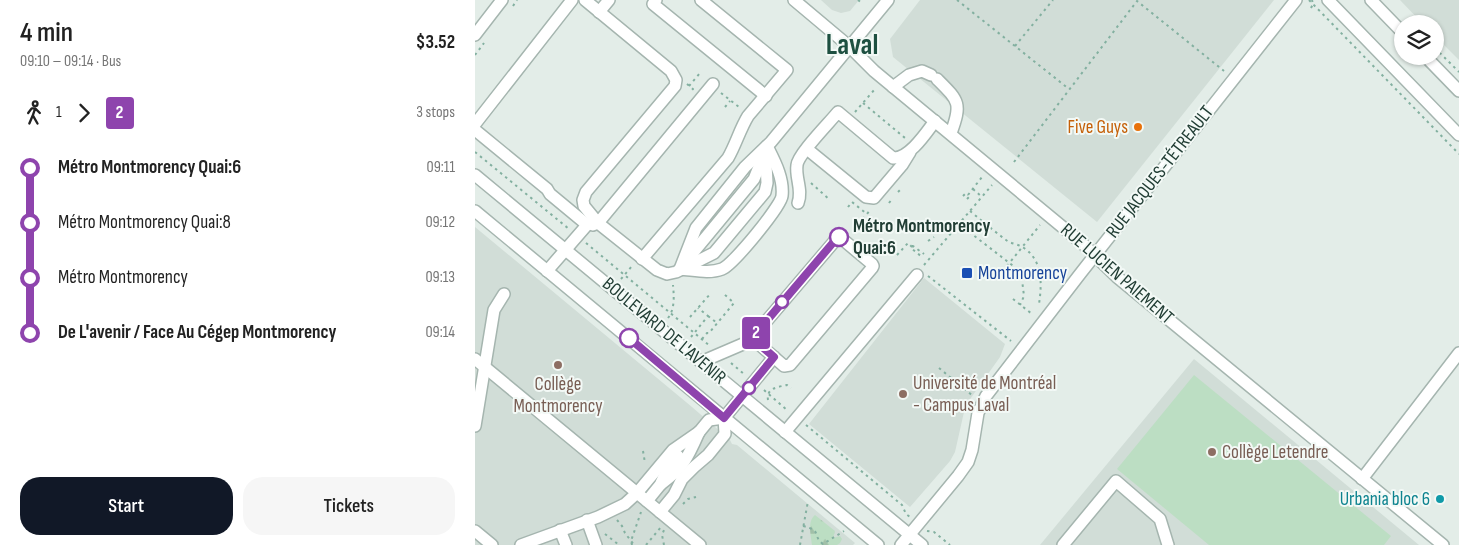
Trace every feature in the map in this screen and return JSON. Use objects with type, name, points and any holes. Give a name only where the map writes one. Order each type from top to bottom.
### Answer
[{"type":"street","points":[[475,35],[502,0]]},
{"type":"street","points":[[475,124],[572,0]]},
{"type":"street","points":[[585,0],[671,70],[676,80],[675,86],[586,192],[583,200],[584,206],[592,224]]},
{"type":"street","points":[[599,12],[609,0]]},
{"type":"street","points":[[656,0],[653,4],[766,96]]},
{"type":"street","points":[[642,259],[728,158],[749,116],[787,70],[701,0]]},
{"type":"street","name":"RUE LUCIEN PAIEMENT","points":[[794,0],[850,47],[893,87],[951,133],[1095,255],[1117,276],[1443,545]]},
{"type":"street","points":[[680,269],[698,237],[753,169],[767,146],[888,0]]},
{"type":"street","name":"RUE JACQUES-TÉTREAULT","points":[[901,545],[968,462],[972,450],[977,413],[982,401],[1296,0]]},
{"type":"street","points":[[1328,0],[1459,135]]},
{"type":"street","points":[[1371,0],[1394,24]]},
{"type":"street","points":[[1434,65],[1459,91]]},
{"type":"street","points":[[893,87],[909,75],[922,71],[934,77],[954,96],[958,106],[951,133]]},
{"type":"street","points":[[547,270],[565,249],[592,224],[716,87]]},
{"type":"street","points":[[798,203],[800,196],[797,162],[838,112],[893,158],[901,157],[910,145],[935,121]]},
{"type":"street","points":[[475,130],[543,193],[551,194],[662,273],[671,273],[714,253],[765,192],[767,183],[767,146]]},
{"type":"street","points":[[807,148],[840,175],[842,184],[861,200],[873,203],[902,165],[910,145]]},
{"type":"street","points":[[680,269],[707,272],[726,268],[737,258],[781,202],[783,194],[778,168],[767,146]]},
{"type":"street","name":"BOULEVARD DE L'AVENIR","points":[[475,175],[922,545]]},
{"type":"street","name":"BOULEVARD DE L'AVENIR","points":[[475,211],[878,545]]},
{"type":"street","points":[[701,362],[743,344],[752,338],[837,238],[841,238],[870,261],[873,266],[872,268],[790,365],[784,366],[752,338]]},
{"type":"street","points":[[785,432],[921,273]]},
{"type":"street","points":[[475,426],[494,310],[504,294]]},
{"type":"street","points":[[1362,479],[1459,353]]},
{"type":"street","points":[[647,501],[660,485],[668,468],[709,420],[724,418],[774,357]]},
{"type":"street","points":[[475,359],[700,545]]},
{"type":"street","points":[[660,512],[674,495],[688,484],[699,471],[708,455],[725,434],[724,418]]},
{"type":"street","points":[[521,545],[625,504],[637,493],[673,450],[699,432]]},
{"type":"street","points":[[1063,545],[1116,481],[1160,519],[1168,545]]},
{"type":"street","points":[[587,520],[596,545]]},
{"type":"street","points":[[561,530],[566,545]]},
{"type":"street","points":[[475,531],[492,545]]},
{"type":"path","points":[[858,0],[863,4]]},
{"type":"path","points":[[957,0],[1070,89]]},
{"type":"path","points":[[1015,46],[1053,0]]},
{"type":"path","points":[[1309,0],[1459,154]]},
{"type":"path","points":[[1311,8],[1313,0]]},
{"type":"path","points":[[1014,162],[1137,1],[1230,76]]},
{"type":"path","points":[[1444,57],[1459,72]]},
{"type":"path","points":[[689,86],[700,73]]},
{"type":"path","points":[[716,87],[742,110]]},
{"type":"path","points":[[853,114],[875,89]]},
{"type":"path","points":[[725,107],[730,100]]},
{"type":"path","points":[[863,103],[910,145]]},
{"type":"path","points":[[475,152],[571,231]]},
{"type":"path","points":[[483,165],[490,156]]},
{"type":"path","points":[[963,196],[973,189],[982,177]]},
{"type":"path","points":[[807,180],[830,200]]},
{"type":"path","points":[[992,185],[921,273],[1011,341]]},
{"type":"path","points":[[973,189],[982,197]]},
{"type":"path","points":[[532,206],[543,193]]},
{"type":"path","points":[[967,199],[970,196],[968,194]]},
{"type":"path","points":[[889,203],[892,199]]},
{"type":"path","points":[[847,207],[851,202],[867,214]]},
{"type":"path","points":[[863,219],[873,203]]},
{"type":"path","points":[[970,211],[1008,242],[1023,247],[1033,256],[1040,270],[1041,288],[1039,304]]},
{"type":"path","points":[[874,228],[877,224]]},
{"type":"path","points":[[959,224],[1019,269],[1022,276],[1024,296],[1021,305]]},
{"type":"path","points":[[1007,266],[1040,225]]},
{"type":"path","points":[[928,241],[934,237]]},
{"type":"path","name":"BOULEVARD DE L'AVENIR","points":[[583,240],[713,348]]},
{"type":"path","points":[[897,255],[908,243],[923,256]]},
{"type":"path","points":[[621,279],[631,267]]},
{"type":"path","points":[[691,317],[711,293]]},
{"type":"path","points":[[702,339],[735,303],[724,294]]},
{"type":"path","points":[[668,318],[671,314],[674,296]]},
{"type":"path","points":[[1013,299],[1031,314]]},
{"type":"path","points":[[698,308],[717,323]]},
{"type":"path","points":[[691,338],[708,316]]},
{"type":"path","name":"BOULEVARD DE L'AVENIR","points":[[731,363],[740,371]]},
{"type":"path","points":[[733,372],[737,368]]},
{"type":"path","points":[[939,368],[973,396]]},
{"type":"path","points":[[771,396],[768,400],[770,390],[787,385],[791,388]]},
{"type":"path","points":[[768,393],[790,413]]},
{"type":"path","points":[[803,423],[902,506],[905,512]]},
{"type":"path","points":[[642,467],[646,463],[643,451]]},
{"type":"path","points":[[682,505],[688,498],[696,497]]},
{"type":"path","points":[[800,545],[808,501]]},
{"type":"path","points":[[631,541],[641,512]]},
{"type":"path","points":[[617,520],[633,545]]},
{"type":"path","points":[[803,526],[814,529],[818,539],[823,544],[844,531]]},
{"type":"path","points":[[646,545],[661,527]]},
{"type":"path","points":[[663,545],[662,535],[664,530]]},
{"type":"path","points":[[603,532],[619,545]]},
{"type":"path","points":[[930,532],[934,532],[950,545]]},
{"type":"shaded area","points":[[821,0],[859,0],[850,11],[841,13],[832,10]]},
{"type":"shaded area","points":[[920,0],[1274,0],[1097,222],[893,57],[890,39]]},
{"type":"shaded area","points":[[1400,0],[1459,0],[1459,60],[1444,45],[1444,15],[1414,15]]},
{"type":"shaded area","name":"Collège Montmorency","points":[[475,227],[692,407],[730,440],[732,444],[737,445],[855,543],[853,545],[475,545]]},
{"type":"shaded area","name":"Université de Montréal - Campus Laval","points":[[924,278],[1005,344],[1000,357],[968,402],[955,452],[950,461],[910,507],[809,424]]},
{"type":"shaded area","name":"Collège Letendre","points":[[1194,359],[1419,545],[1040,545]]},
{"type":"green space","name":"Collège Letendre","points":[[1194,375],[1391,536],[1384,545],[1209,545],[1117,469]]},
{"type":"green space","points":[[815,515],[835,531],[833,538],[840,536],[842,539],[840,543],[837,545],[812,545],[810,525]]},
{"type":"bus line","name":"2","points":[[629,338],[724,418],[774,357],[752,338],[839,237]]},
{"type":"place","name":"Five Guys","points":[[1138,127]]},
{"type":"place","name":"Métro Montmorency Quai:6","points":[[839,237]]},
{"type":"place","name":"Montmorency","points":[[967,273]]},
{"type":"place","name":"Collège Montmorency","points":[[558,365]]},
{"type":"place","name":"Université de Montréal - Campus Laval","points":[[903,394]]},
{"type":"place","name":"Collège Letendre","points":[[1212,452]]},
{"type":"place","name":"Urbania bloc 6","points":[[1440,499]]},
{"type":"district","name":"Laval","points":[[852,45]]}]
